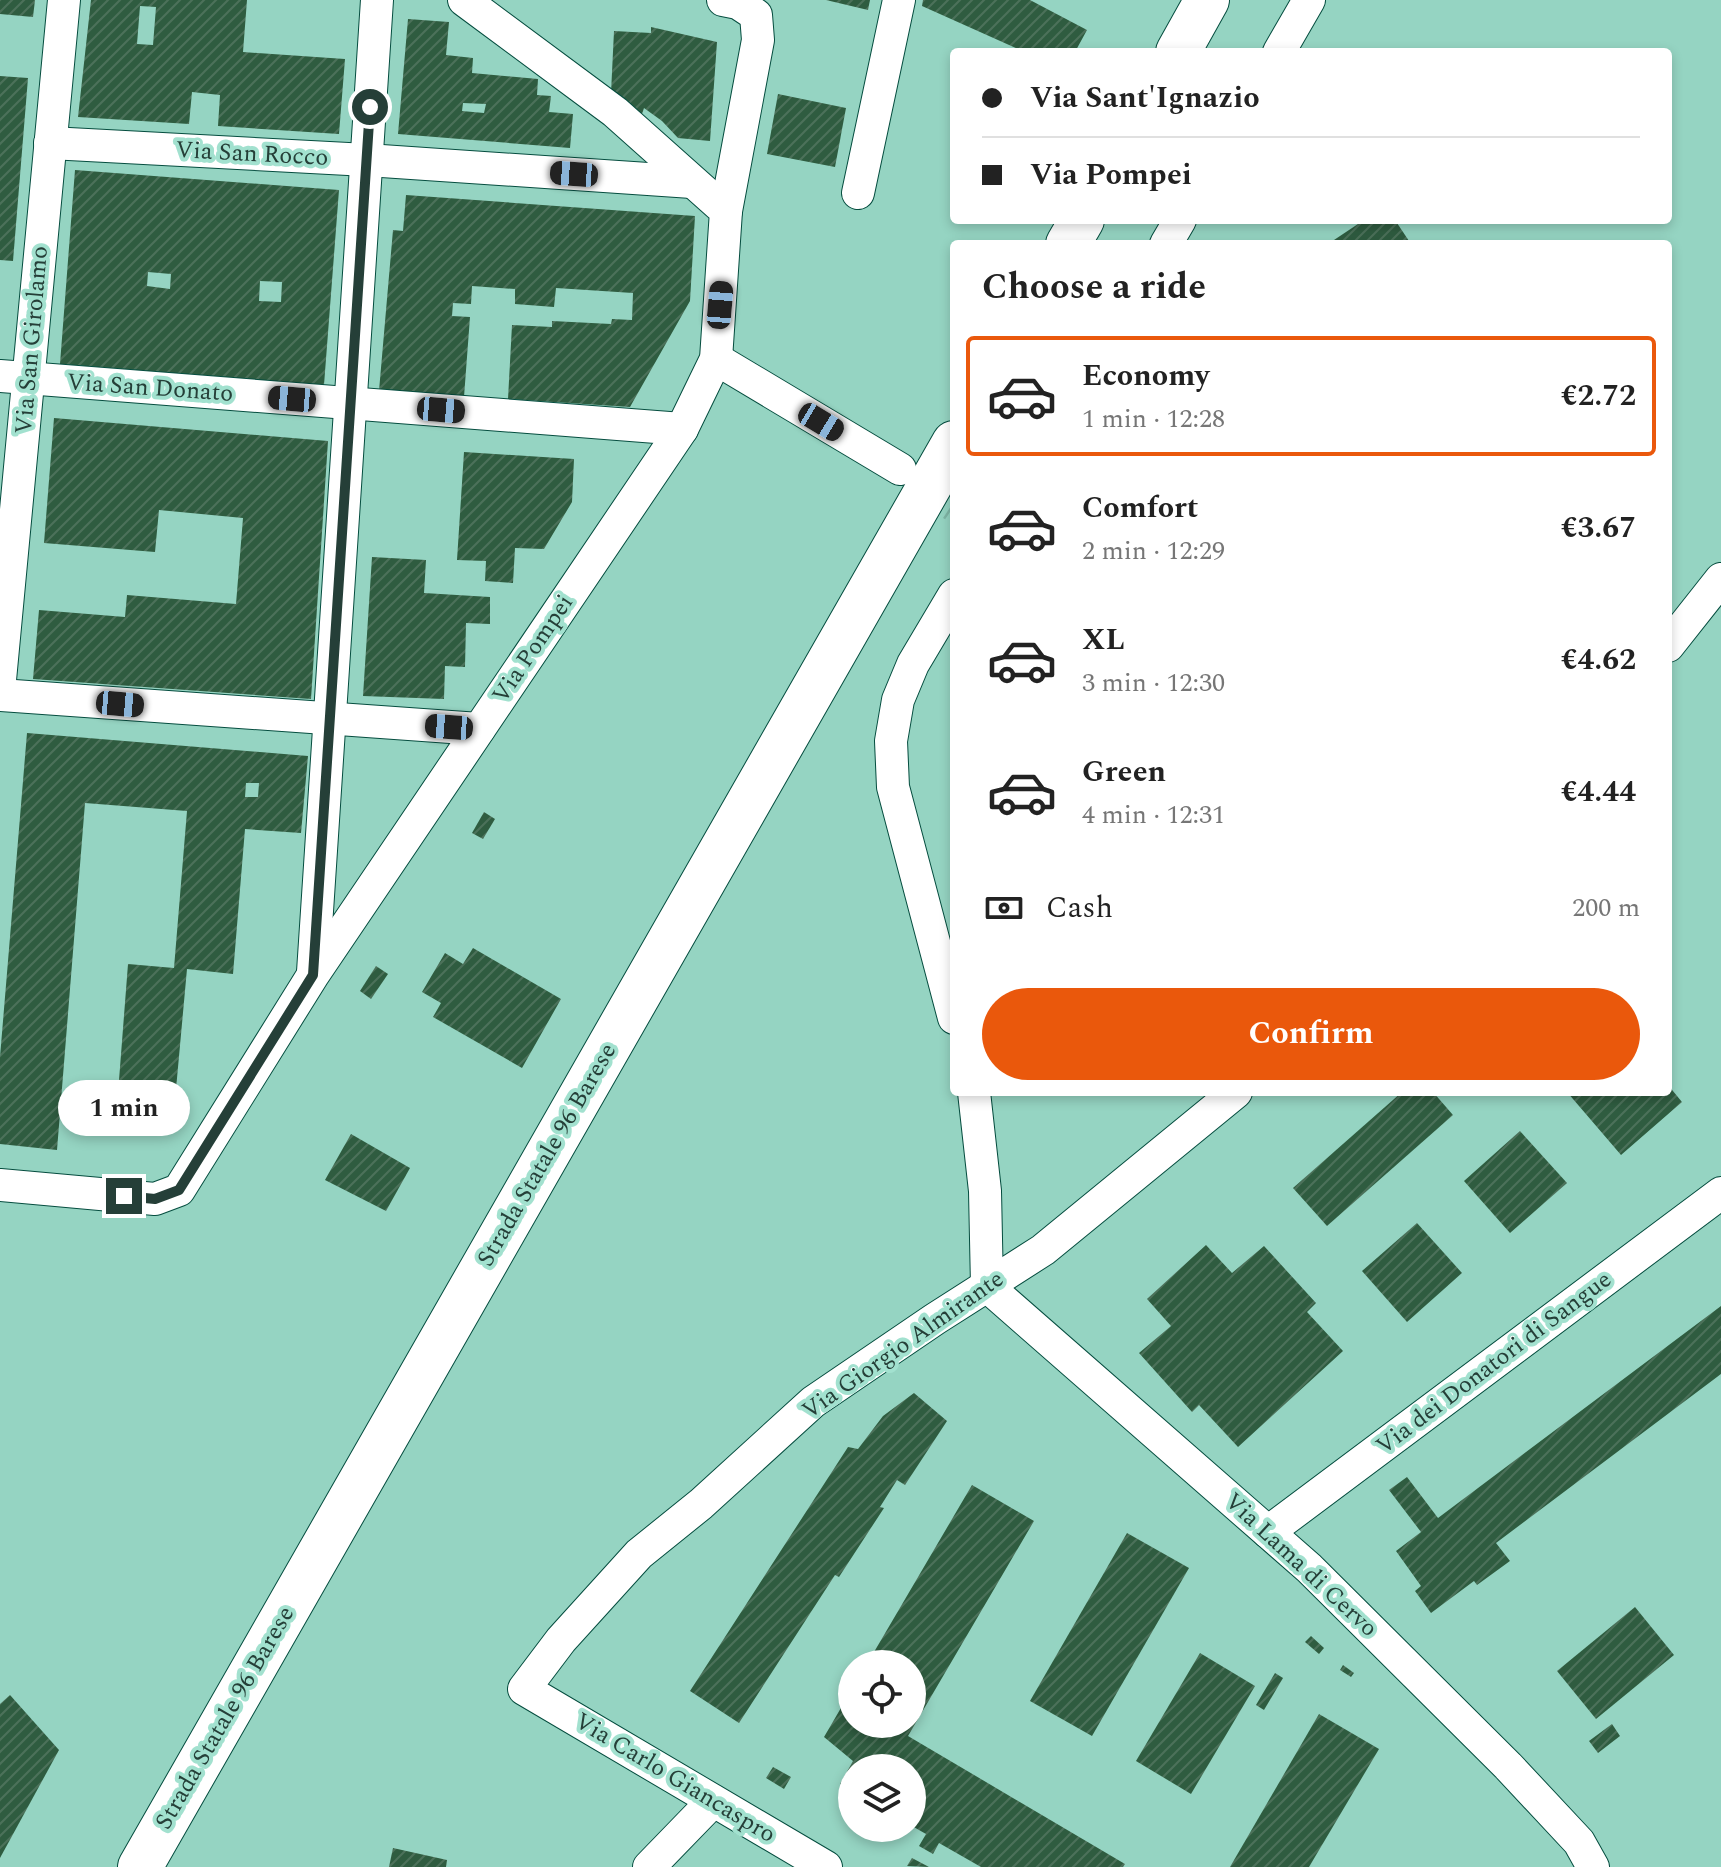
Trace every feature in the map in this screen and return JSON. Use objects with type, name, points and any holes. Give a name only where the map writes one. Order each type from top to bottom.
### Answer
[{"type":"main road","points":[[1180,48],[1207,0]]},
{"type":"main road","name":"Strada Statale 96 Barese","points":[[140,1867],[950,450]]},
{"type":"street","name":"Via San Girolamo","points":[[0,680],[14,377],[50,143],[64,0]]},
{"type":"street","points":[[313,975],[377,0]]},
{"type":"street","points":[[464,0],[615,112],[726,211]]},
{"type":"street","name":"Via Pompei","points":[[0,1185],[155,1199],[179,1190],[313,975],[682,429],[716,359],[726,211],[758,40],[756,15],[738,3],[723,0]]},
{"type":"street","points":[[858,193],[899,0]]},
{"type":"street","points":[[1281,48],[1309,0]]},
{"type":"street","name":"Via San Rocco","points":[[50,143],[692,182]]},
{"type":"street","points":[[716,359],[900,469]]},
{"type":"street","name":"Via San Donato","points":[[14,377],[682,429]]},
{"type":"street","points":[[1672,641],[1721,579]]},
{"type":"street","points":[[950,602],[913,664],[898,700],[891,741],[893,787],[950,1003]]},
{"type":"street","points":[[0,695],[479,729]]},
{"type":"street","points":[[974,1096],[985,1191],[987,1286]]},
{"type":"street","name":"Via Giorgio Almirante","points":[[524,1689],[561,1640],[639,1554],[701,1504],[813,1402],[1043,1250],[1231,1096]]},
{"type":"street","name":"Via dei Donatori di Sangue","points":[[1268,1532],[1721,1193]]},
{"type":"street","name":"Via Lama di Cervo","points":[[987,1286],[1309,1568],[1508,1766],[1579,1842],[1593,1867]]},
{"type":"street","name":"Via Carlo Giancaspro","points":[[524,1689],[826,1867]]},
{"type":"street","points":[[649,1867],[713,1801]]},
{"type":"building","points":[[0,0],[35,0],[33,17],[0,14]]},
{"type":"building","points":[[91,0],[247,0],[243,52],[345,59],[339,134],[218,126],[220,95],[192,92],[189,124],[78,117]],"holes":[[[140,6],[156,7],[153,45],[137,44]]]},
{"type":"building","points":[[826,0],[870,0],[868,10]]},
{"type":"building","points":[[923,0],[1030,0],[1087,30],[1077,48],[1016,48],[922,6]]},
{"type":"building","points":[[408,19],[449,22],[446,55],[473,58],[472,73],[538,79],[537,95],[551,96],[549,112],[573,114],[570,148],[398,134]],"holes":[[[463,103],[486,104],[484,113],[462,111]]]},
{"type":"building","points":[[651,27],[717,42],[710,141],[678,138],[644,108],[642,114],[611,93],[614,31],[651,33]]},
{"type":"building","points":[[0,76],[28,78],[13,261],[0,260]]},
{"type":"building","points":[[778,94],[846,108],[835,167],[767,154]]},
{"type":"building","points":[[75,170],[339,190],[324,385],[60,364]],"holes":[[[148,272],[171,274],[170,289],[147,286]],[[260,281],[282,282],[281,302],[259,301]]]},
{"type":"building","points":[[406,195],[695,216],[690,301],[630,407],[508,399],[512,325],[552,327],[552,321],[611,324],[612,319],[632,320],[633,293],[556,288],[554,307],[515,304],[515,289],[472,286],[471,304],[453,303],[452,316],[470,317],[464,397],[379,391],[393,230],[403,231]]},
{"type":"building","points":[[1358,224],[1398,224],[1408,240],[1334,240]]},
{"type":"building","points":[[54,418],[328,441],[311,699],[33,679],[39,610],[125,617],[127,595],[236,604],[243,518],[159,510],[155,552],[44,543]]},
{"type":"building","points":[[464,452],[574,459],[572,502],[544,549],[515,548],[513,583],[485,581],[486,561],[457,560]]},
{"type":"building","points":[[372,557],[426,560],[424,593],[490,597],[490,624],[466,623],[465,667],[445,666],[444,699],[363,696]]},
{"type":"building","points":[[27,733],[308,756],[301,833],[245,829],[233,974],[187,969],[174,1111],[117,1106],[128,964],[174,968],[187,811],[85,803],[57,1150],[0,1144],[0,1057]],"holes":[[[246,783],[259,783],[258,797],[245,797]]]},
{"type":"building","points":[[484,812],[495,819],[483,839],[472,833]]},
{"type":"building","points":[[473,948],[561,999],[522,1068],[433,1017],[441,1003],[422,992],[445,953],[463,964]]},
{"type":"building","points":[[376,966],[388,974],[371,999],[360,991]]},
{"type":"building","points":[[1672,1090],[1682,1102],[1621,1155],[1570,1096],[1672,1096]]},
{"type":"building","points":[[1397,1096],[1436,1096],[1453,1115],[1327,1226],[1293,1188]]},
{"type":"building","points":[[1520,1131],[1567,1183],[1510,1233],[1464,1181]]},
{"type":"building","points":[[351,1134],[410,1168],[386,1211],[325,1180]]},
{"type":"building","points":[[1417,1223],[1462,1273],[1407,1322],[1362,1271]]},
{"type":"building","points":[[1206,1245],[1232,1273],[1264,1246],[1316,1303],[1307,1312],[1343,1351],[1238,1447],[1199,1405],[1192,1412],[1139,1353],[1171,1326],[1147,1299]]},
{"type":"building","points":[[1721,1306],[1721,1374],[1496,1543],[1510,1561],[1477,1585],[1474,1581],[1431,1613],[1415,1591],[1421,1586],[1396,1551],[1421,1532],[1389,1490],[1407,1477],[1438,1518]]},
{"type":"building","points":[[914,1393],[947,1421],[905,1485],[897,1480],[880,1507],[884,1508],[839,1577],[835,1575],[739,1723],[690,1691],[848,1447],[858,1449],[883,1416]]},
{"type":"building","points":[[972,1485],[1034,1521],[926,1705],[926,1650],[875,1650]]},
{"type":"building","points":[[1127,1533],[1189,1568],[1092,1736],[1030,1701]]},
{"type":"building","points":[[1635,1607],[1674,1655],[1596,1719],[1557,1671]]},
{"type":"building","points":[[1311,1636],[1324,1648],[1319,1654],[1305,1642]]},
{"type":"building","points":[[1200,1653],[1255,1686],[1191,1794],[1136,1761]]},
{"type":"building","points":[[1343,1665],[1354,1673],[1351,1677],[1340,1670]]},
{"type":"building","points":[[1275,1673],[1283,1678],[1264,1710],[1256,1705]]},
{"type":"building","points":[[10,1695],[59,1750],[0,1858],[0,1704]]},
{"type":"building","points":[[838,1713],[838,1738],[911,1738],[1125,1864],[1123,1867],[981,1867],[939,1843],[933,1854],[919,1846],[926,1842],[926,1754],[845,1754],[824,1737]]},
{"type":"building","points":[[1319,1714],[1379,1749],[1309,1867],[1230,1867]]},
{"type":"building","points":[[1612,1724],[1620,1736],[1598,1753],[1589,1741]]},
{"type":"building","points":[[773,1767],[791,1777],[784,1789],[766,1778]]},
{"type":"building","points":[[393,1848],[447,1860],[446,1867],[389,1867]]},
{"type":"building","points":[[912,1858],[929,1867],[907,1866]]},
{"type":"tunnel","points":[[912,478],[950,503]]},
{"type":"route","points":[[124,1196],[155,1199],[179,1190],[313,975],[370,107]]}]
